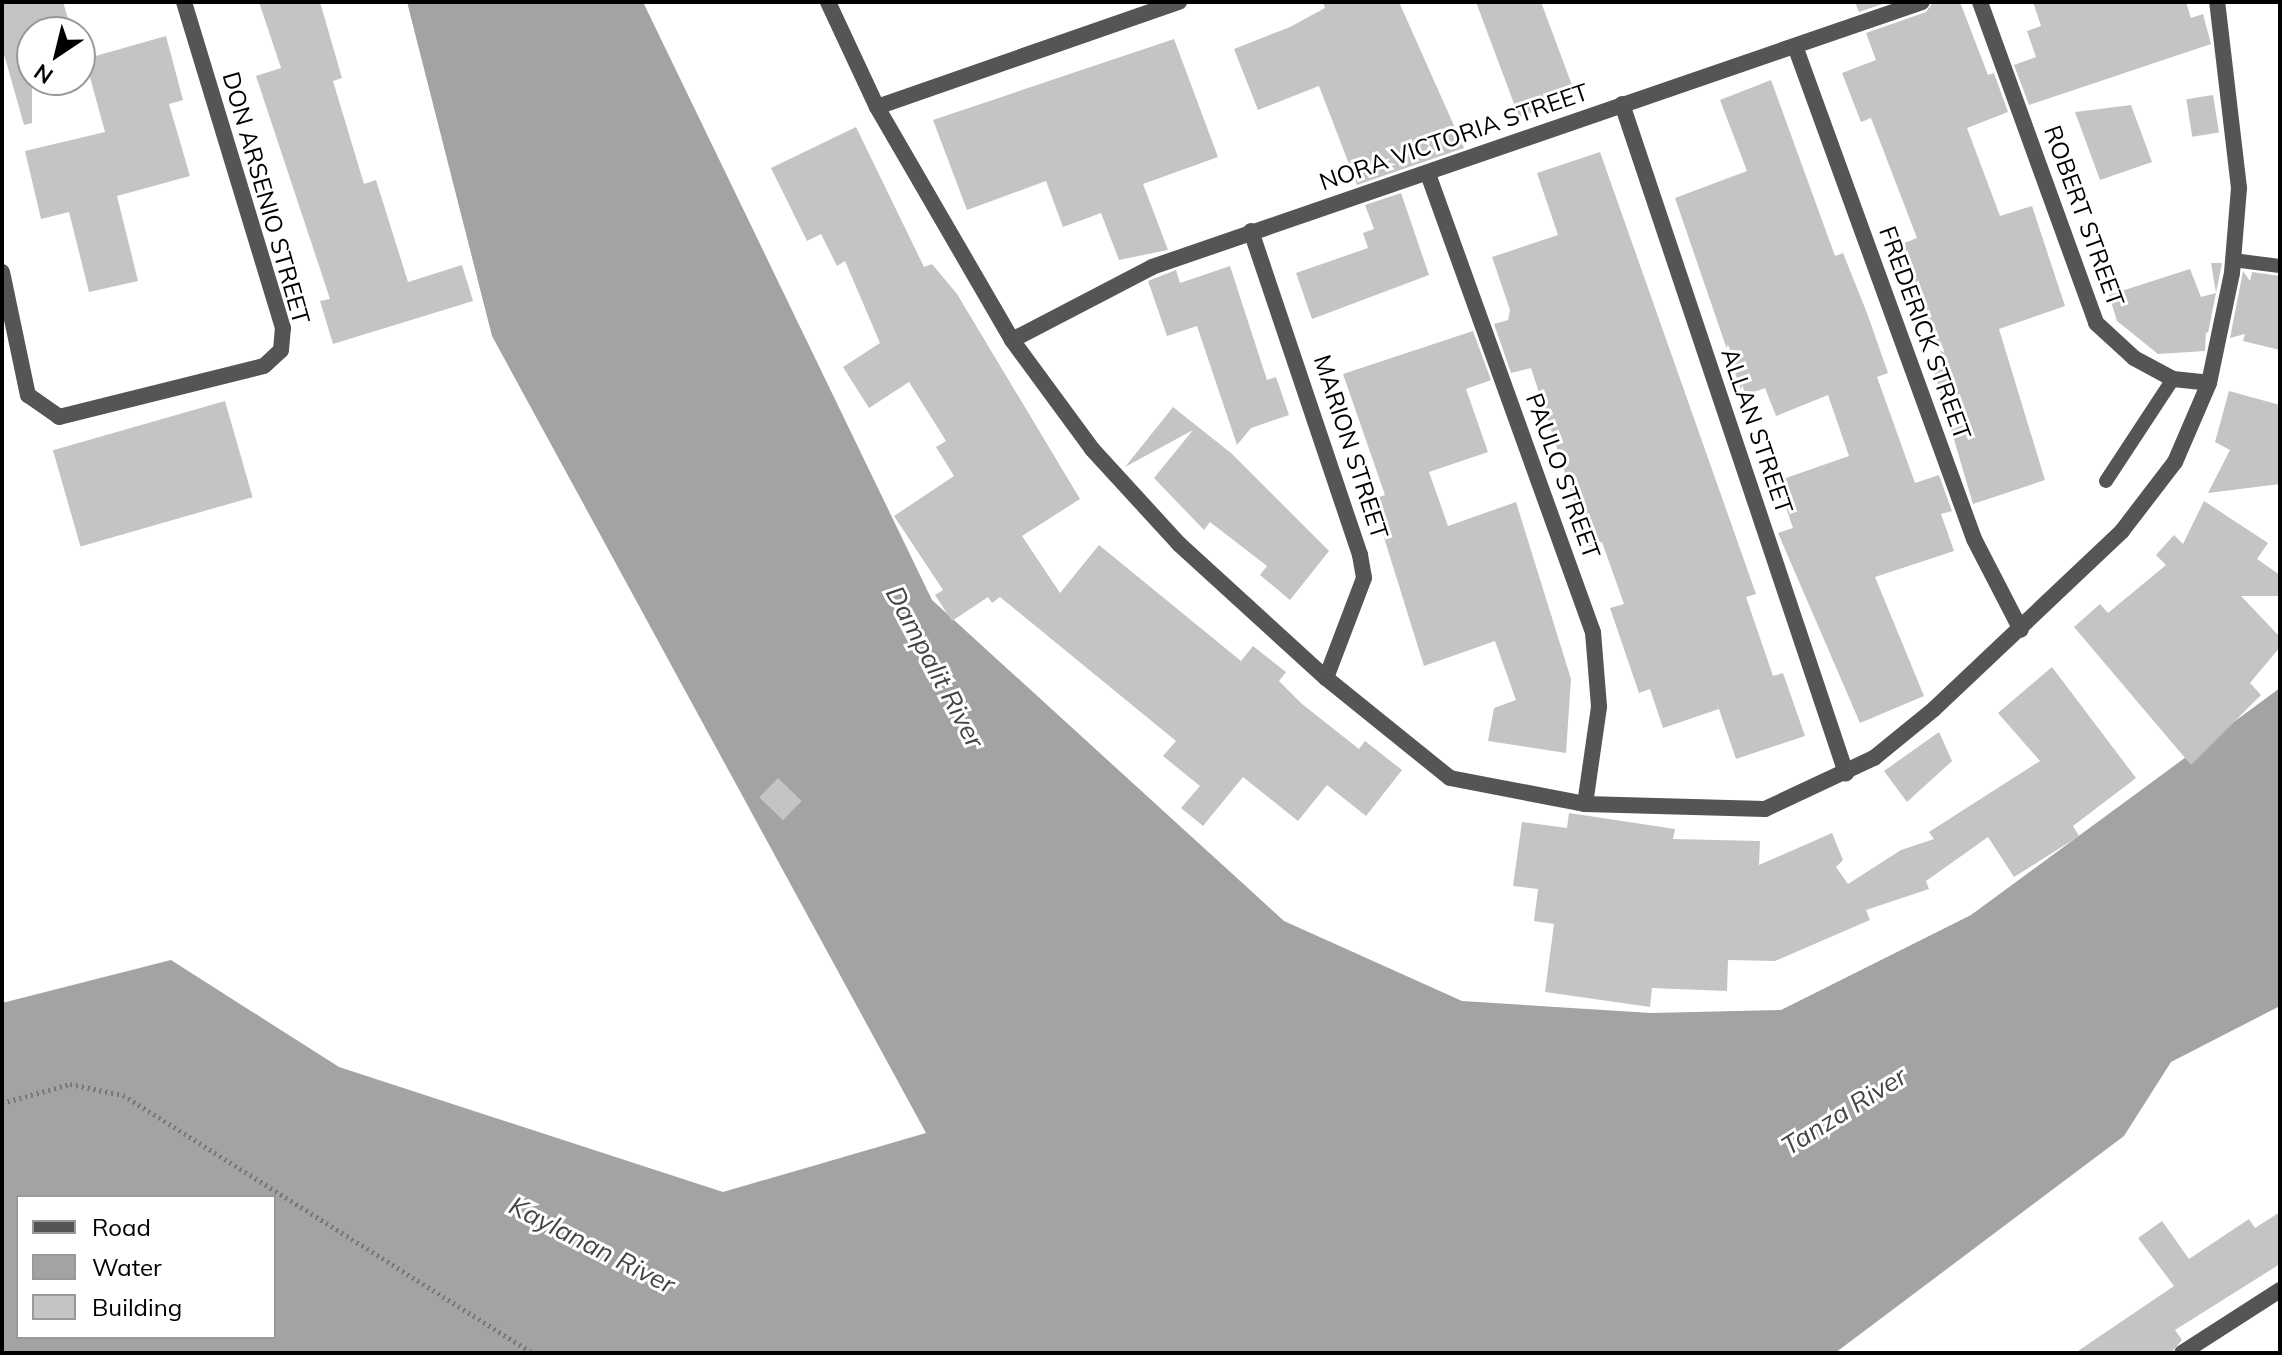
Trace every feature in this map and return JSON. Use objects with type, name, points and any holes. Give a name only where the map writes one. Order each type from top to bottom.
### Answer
[{"type":"street","name":"DON ARSENIO STREET","points":[[2,272],[28,395],[42,411],[59,417],[264,366],[281,350],[283,328],[184,2]]},
{"type":"street","points":[[828,2],[877,107],[1012,340],[1092,449],[1179,544],[1326,678],[1450,778],[1585,804],[1765,809],[1846,773],[1934,709],[2021,630],[2149,496],[2175,462],[2209,383],[2233,260],[2239,188],[2217,2]]},
{"type":"street","points":[[877,107],[1179,2]]},
{"type":"street","name":"NORA VICTORIA STREET","points":[[1012,340],[1152,267],[1922,2]]},
{"type":"street","name":"ROBERT STREET","points":[[1980,2],[2096,323],[2134,358],[2173,379],[2209,383]]},
{"type":"street","name":"FREDERICK STREET","points":[[1795,46],[1974,539],[2021,630]]},
{"type":"street","name":"ALLAN STREET","points":[[1622,104],[1846,773]]},
{"type":"street","name":"PAULO STREET","points":[[1428,174],[1593,632],[1599,707],[1585,804]]},
{"type":"street","name":"MARION STREET","points":[[1251,231],[1360,555],[1364,578],[1326,678]]},
{"type":"street","points":[[2182,1353],[2200,1348],[2280,1290]]},
{"type":"lane","points":[[2233,260],[2280,266]]},
{"type":"lane","points":[[2106,481],[2173,379]]},
{"type":"path","points":[[2,1103],[70,1084],[123,1095],[533,1353]]},
{"type":"water","points":[[407,2],[643,2],[932,600],[1284,921],[1462,1001],[1651,1013],[1781,1010],[1971,915],[2280,688],[2280,1006],[2171,1062],[2124,1136],[1835,1353],[2,1353],[2,1003],[171,960],[339,1067],[723,1192],[926,1133],[492,336]]},
{"type":"building","points":[[2,2],[63,2],[67,16],[16,16],[16,96],[32,96],[32,123],[24,125],[2,47]]},
{"type":"building","points":[[259,2],[320,2],[342,78],[333,81],[364,184],[376,180],[408,282],[462,265],[473,301],[333,344],[320,301],[330,299],[256,76],[281,68]]},
{"type":"building","points":[[1323,2],[1399,2],[1464,148],[1357,185],[1319,86],[1258,110],[1234,49],[1290,27],[1325,8]]},
{"type":"building","points":[[1476,2],[1541,2],[1576,96],[1519,117]]},
{"type":"building","points":[[1855,2],[1888,2],[1859,12]]},
{"type":"building","points":[[1933,2],[1960,2],[1988,75],[1994,73],[2008,112],[1967,128],[2000,216],[2032,206],[2065,306],[1999,329],[2045,480],[1973,504],[1933,368],[1945,364],[1899,245],[1917,238],[1871,118],[1861,122],[1842,73],[1876,60],[1866,33],[1926,12]]},
{"type":"building","points":[[2033,2],[2186,2],[2191,18],[2203,14],[2211,44],[2029,105],[2014,65],[2036,57],[2027,31],[2041,26]]},
{"type":"building","points":[[166,36],[183,100],[169,104],[190,176],[117,196],[138,281],[89,292],[69,212],[41,219],[25,151],[105,132],[95,96],[96,56]]},
{"type":"building","points":[[1174,39],[1218,157],[1143,184],[1168,250],[1119,260],[1101,213],[1063,227],[1046,181],[967,210],[933,120]]},
{"type":"building","points":[[1771,80],[1835,256],[1843,253],[1867,313],[1888,373],[1877,377],[1915,483],[1939,475],[1952,511],[1941,514],[1954,551],[1875,577],[1924,696],[1860,723],[1778,533],[1793,528],[1777,481],[1849,456],[1828,395],[1776,416],[1765,388],[1743,396],[1675,198],[1747,171],[1720,100]]},
{"type":"building","points":[[2213,95],[2219,133],[2192,137],[2186,99]]},
{"type":"building","points":[[2131,105],[2152,162],[2100,180],[2075,112]]},
{"type":"building","points":[[856,127],[924,267],[932,264],[957,294],[1080,499],[1022,536],[1060,593],[1099,545],[1241,661],[1253,646],[1286,672],[1279,681],[1302,704],[1359,749],[1365,741],[1402,770],[1366,816],[1327,785],[1298,821],[1243,777],[1203,826],[1181,808],[1200,786],[1163,756],[1176,741],[1000,597],[992,603],[988,597],[952,621],[935,595],[943,590],[894,516],[954,476],[936,447],[946,441],[909,382],[869,408],[843,367],[880,343],[845,261],[837,266],[821,234],[807,241],[771,168]]},
{"type":"building","points":[[1600,152],[1756,594],[1746,597],[1773,676],[1783,673],[1805,736],[1736,759],[1719,709],[1663,728],[1650,689],[1639,693],[1610,608],[1624,604],[1602,542],[1589,547],[1531,368],[1511,373],[1494,324],[1508,320],[1510,310],[1492,257],[1558,235],[1537,173]]},
{"type":"building","points":[[1401,193],[1429,275],[1312,319],[1296,273],[1368,248],[1363,233],[1374,229],[1365,205]]},
{"type":"building","points":[[2211,263],[2222,263],[2216,293]]},
{"type":"building","points":[[1230,266],[1267,380],[1276,377],[1289,415],[1251,428],[1237,445],[1197,326],[1167,336],[1148,281],[1176,270],[1180,283]]},
{"type":"building","points":[[2190,269],[2201,297],[2216,293],[2206,332],[2205,351],[2158,354],[2117,321],[2109,295]]},
{"type":"building","points":[[2243,271],[2250,281],[2252,272],[2280,276],[2280,350],[2243,341],[2245,334],[2230,338]]},
{"type":"building","points":[[1473,331],[1491,380],[1466,389],[1488,452],[1429,472],[1448,526],[1516,502],[1571,679],[1566,753],[1488,741],[1494,708],[1516,700],[1495,641],[1424,666],[1372,499],[1385,495],[1343,374]]},
{"type":"building","points":[[2229,391],[2280,405],[2280,484],[2208,493],[2230,450],[2215,442]]},
{"type":"building","points":[[225,401],[253,497],[80,546],[53,450]]},
{"type":"building","points":[[1173,407],[1231,453],[1329,551],[1290,600],[1260,575],[1267,566],[1210,522],[1204,530],[1154,478],[1193,430],[1125,467]]},
{"type":"building","points":[[2204,501],[2268,543],[2257,559],[2280,575],[2280,596],[2241,596],[2280,637],[2280,647],[2250,683],[2261,695],[2191,765],[2074,627],[2100,604],[2108,613],[2166,565],[2156,555],[2174,535],[2183,544]]},
{"type":"building","points":[[2052,667],[2136,778],[2073,826],[2079,836],[2014,877],[1988,837],[1926,881],[1929,889],[1866,910],[1870,920],[1775,961],[1728,960],[1727,991],[1652,988],[1650,1007],[1545,992],[1554,924],[1534,921],[1538,889],[1513,886],[1522,822],[1567,828],[1569,813],[1675,829],[1673,839],[1760,841],[1759,865],[1832,833],[1843,860],[1836,867],[1848,884],[1901,850],[1934,839],[1929,832],[2040,761],[1998,713]]},
{"type":"building","points":[[1939,732],[1952,761],[1907,802],[1884,771]]},
{"type":"building","points":[[778,778],[802,801],[783,820],[759,797]]},
{"type":"building","points":[[2280,1212],[2280,1264],[2175,1330],[2182,1340],[2171,1353],[2075,1353],[2174,1286],[2138,1238],[2162,1221],[2189,1259],[2249,1219],[2255,1228]]},
{"type":"water label","name":"Dampalit River","points":[[935,667]]},
{"type":"water label","name":"Tanza River","points":[[1844,1111]]},
{"type":"water label","name":"Kaylanan River","points":[[592,1245]]}]
